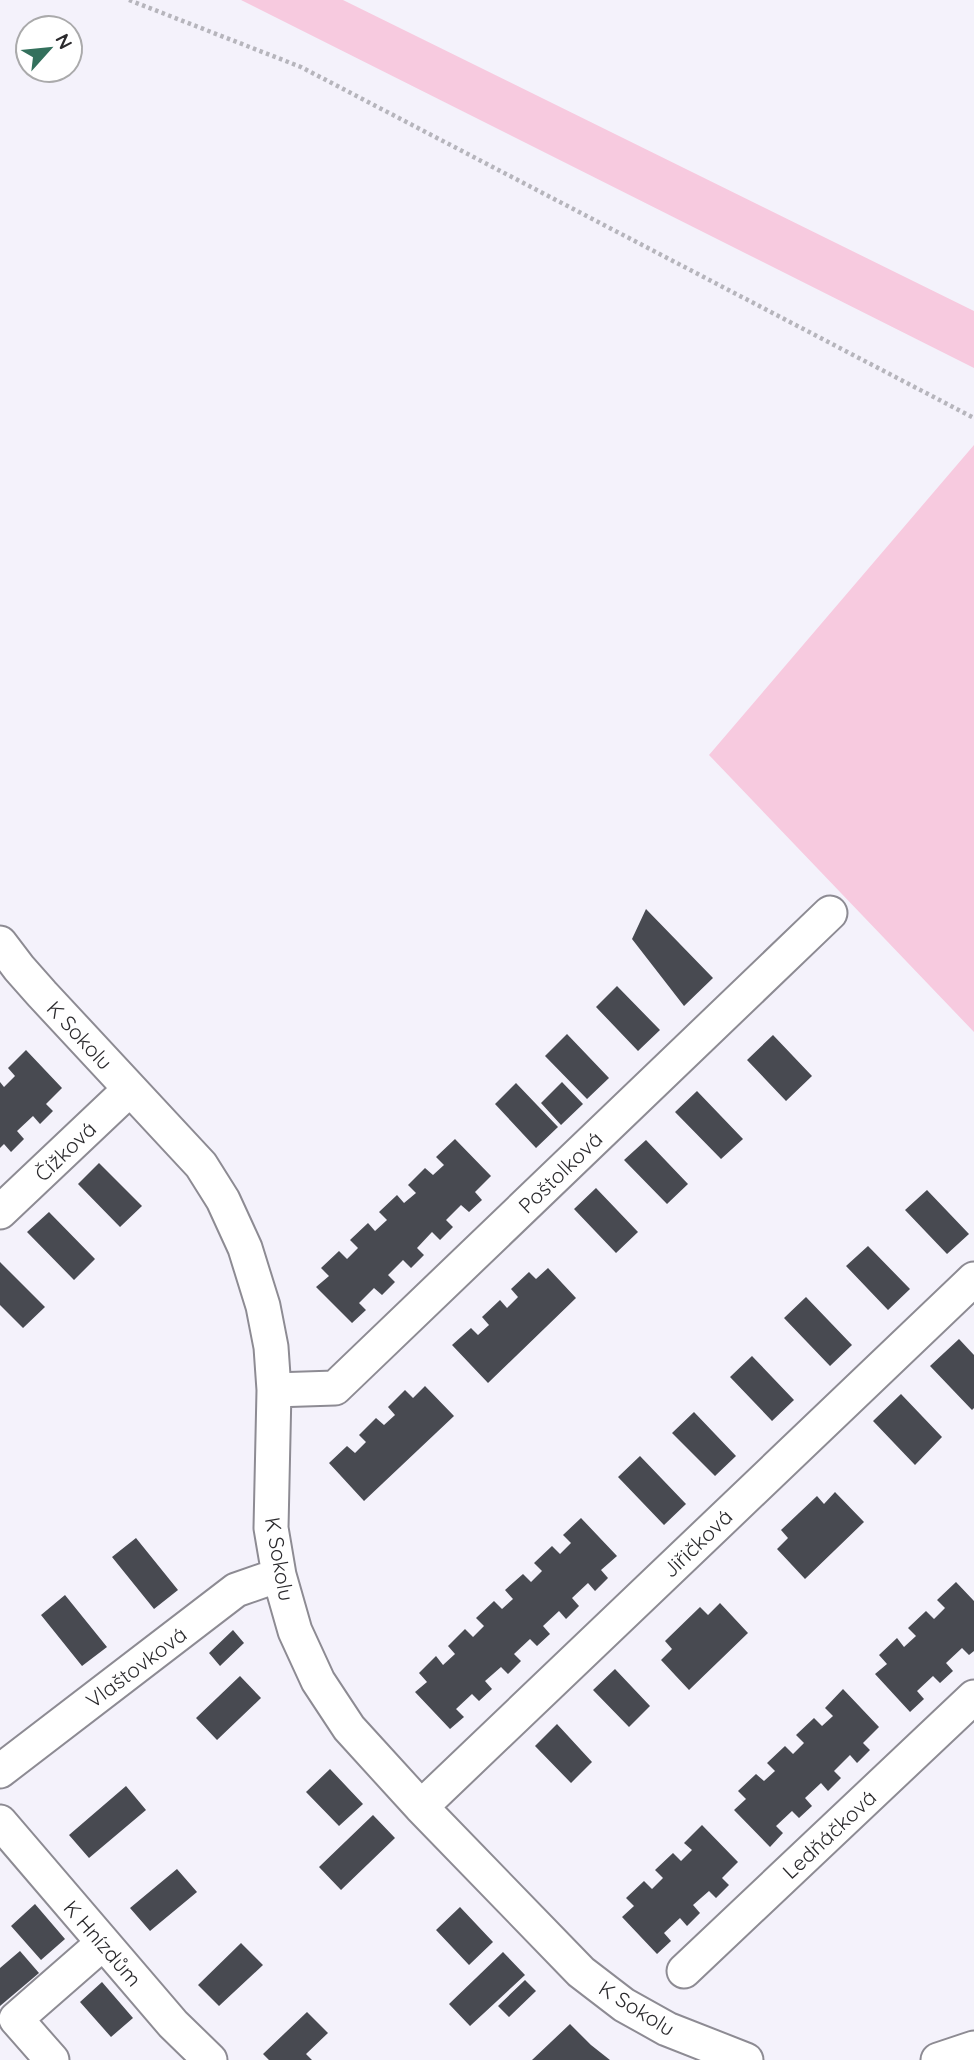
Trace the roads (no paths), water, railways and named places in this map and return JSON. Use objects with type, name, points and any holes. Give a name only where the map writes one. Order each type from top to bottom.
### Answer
[{"type":"street","name":"Poštolková","points":[[274,1390],[335,1388],[830,913]]},
{"type":"street","name":"K Sokolu","points":[[0,943],[19,968],[201,1165],[223,1200],[245,1248],[255,1275],[271,1348],[274,1390],[271,1528],[279,1575],[295,1631],[318,1681],[349,1728],[421,1807],[581,1972],[624,2005],[667,2029],[746,2060]]},
{"type":"street","name":"Čížková","points":[[0,1212],[130,1089]]},
{"type":"street","name":"Jiřičková","points":[[421,1807],[974,1279]]},
{"type":"street","name":"Vlaštovková","points":[[0,1771],[236,1590],[279,1575]]},
{"type":"street","name":"Ledňáčková","points":[[684,1971],[974,1697]]},
{"type":"street","name":"K Hnízdům","points":[[0,1822],[173,2024],[210,2060]]},
{"type":"street","points":[[52,2060],[16,2019],[103,1943]]},
{"type":"street","points":[[938,2060],[974,2048]]}]
